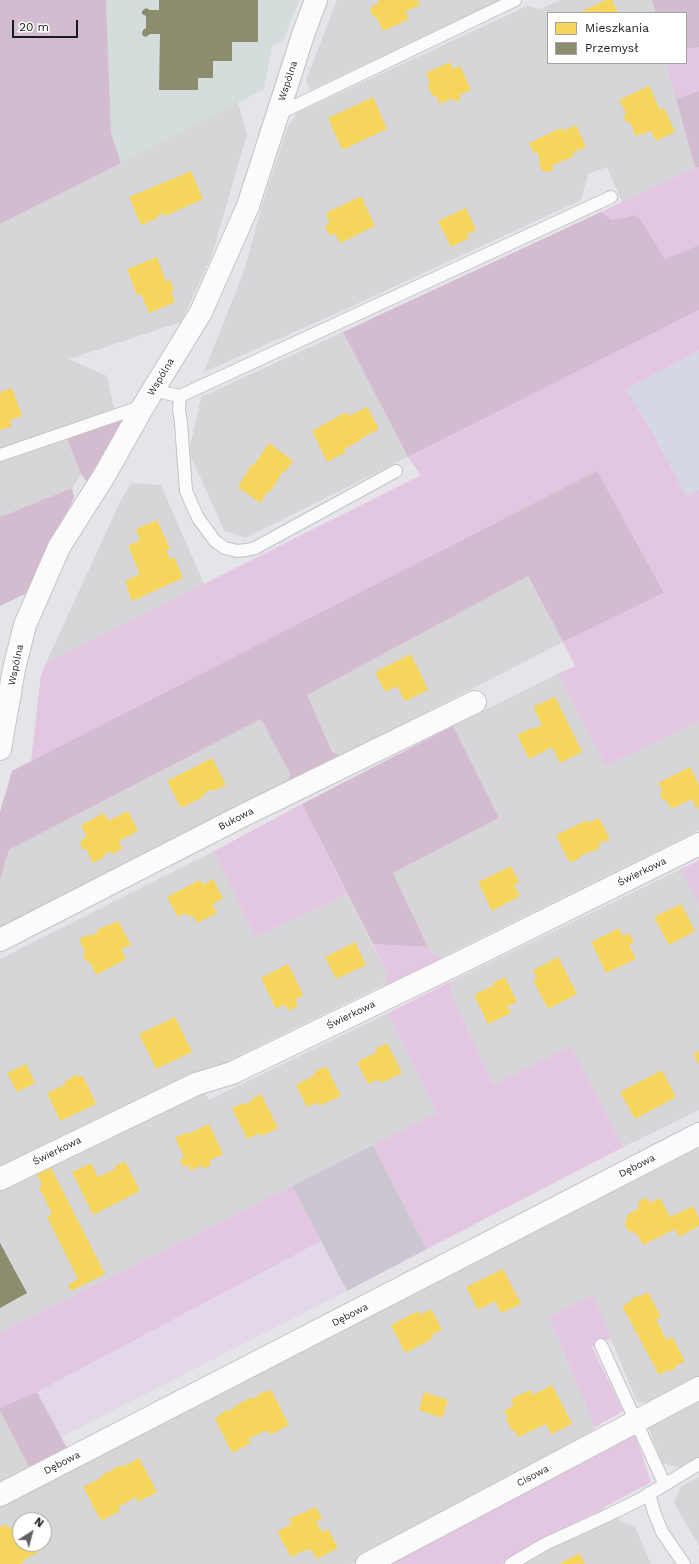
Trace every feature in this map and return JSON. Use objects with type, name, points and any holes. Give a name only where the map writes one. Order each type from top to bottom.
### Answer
[{"type":"street","name":"Wspólna","points":[[0,749],[14,669],[25,625],[59,547],[104,476],[144,405],[201,312],[248,206],[276,115],[316,0]]},
{"type":"street","name":"Bukowa","points":[[0,940],[246,814],[474,702]]},
{"type":"street","name":"Świerkowa","points":[[0,1178],[196,1084],[232,1073],[699,844]]},
{"type":"street","name":"Dębowa","points":[[0,1495],[699,1134]]},
{"type":"street","name":"Cisowa","points":[[367,1564],[699,1388]]},
{"type":"lane","points":[[276,115],[515,0]]},
{"type":"lane","points":[[156,386],[165,393],[180,396],[611,197]]},
{"type":"lane","points":[[180,396],[179,409],[186,491],[198,518],[215,541],[225,548],[237,551],[255,548],[396,471]]},
{"type":"lane","points":[[0,455],[144,405]]},
{"type":"lane","points":[[601,1345],[664,1483]]},
{"type":"lane","points":[[511,1564],[545,1544],[639,1500],[664,1483],[699,1464]]},
{"type":"lane","points":[[649,1493],[654,1512],[662,1532],[684,1564]]},
{"type":"shaded area","points":[[0,0],[106,0],[111,133],[121,163],[0,224]]},
{"type":"shaded area","points":[[106,0],[299,0],[283,42],[272,46],[264,89],[121,163],[111,133]]},
{"type":"shaded area","points":[[337,0],[500,0],[310,90],[306,80]]},
{"type":"shaded area","points":[[560,0],[652,0],[655,12],[547,12],[547,64],[666,64],[695,168],[622,202],[607,167],[588,174],[581,200],[344,310],[204,372],[244,271],[261,209],[287,128],[297,113],[527,6],[541,9]]},
{"type":"shaded area","points":[[652,0],[699,0],[699,47],[687,49],[687,12],[655,12]]},
{"type":"shaded area","points":[[699,47],[699,91],[676,99],[666,64],[687,64],[687,49]]},
{"type":"shaded area","points":[[699,91],[699,167],[695,168],[676,99]]},
{"type":"shaded area","points":[[238,102],[247,134],[212,255],[181,322],[69,359],[107,376],[114,409],[0,448],[0,224]]},
{"type":"shaded area","points":[[699,167],[699,245],[665,259],[641,220],[632,215],[612,220],[601,212],[695,168]]},
{"type":"shaded area","points":[[601,212],[612,220],[633,215],[641,220],[665,259],[699,245],[699,310],[408,457],[343,332]]},
{"type":"shaded area","points":[[699,310],[699,351],[626,389],[655,437],[686,496],[699,490],[699,721],[606,766],[558,674],[575,666],[563,642],[664,593],[597,472],[31,762],[41,675],[46,663],[421,475],[408,457]]},
{"type":"shaded area","points":[[343,332],[408,457],[245,538],[224,530],[189,452],[201,397]]},
{"type":"shaded area","points":[[699,351],[699,490],[686,496],[655,437],[626,389]]},
{"type":"shaded area","points":[[124,417],[87,482],[81,474],[67,439]]},
{"type":"shaded area","points":[[67,439],[81,474],[72,488],[0,517],[0,462]]},
{"type":"shaded area","points":[[597,471],[664,593],[563,642],[528,576],[307,695],[332,751],[341,756],[287,785],[290,774],[261,719],[9,850],[0,880],[0,812],[12,771]]},
{"type":"shaded area","points":[[131,483],[161,485],[204,584],[46,663],[119,504]]},
{"type":"shaded area","points":[[72,488],[74,498],[27,593],[0,606],[0,517]]},
{"type":"shaded area","points":[[528,576],[563,642],[341,756],[333,751],[306,695]]},
{"type":"shaded area","points":[[558,674],[606,766],[699,721],[699,830],[442,957],[431,953],[393,873],[499,818],[453,726]]},
{"type":"shaded area","points":[[261,719],[290,774],[287,785],[0,933],[0,880],[9,850]]},
{"type":"shaded area","points":[[453,726],[499,818],[393,873],[428,947],[373,944],[302,804]]},
{"type":"shaded area","points":[[302,804],[347,894],[255,937],[214,851]]},
{"type":"shaded area","points":[[214,851],[255,937],[347,894],[388,975],[383,985],[0,1173],[0,959]]},
{"type":"shaded area","points":[[699,860],[699,905],[681,869]]},
{"type":"shaded area","points":[[681,869],[699,905],[699,1110],[623,1147],[571,1046],[493,1085],[450,991],[452,981]]},
{"type":"shaded area","points":[[373,944],[428,947],[431,953],[442,957],[443,962],[393,985],[383,985],[388,975]]},
{"type":"shaded area","points":[[452,981],[450,991],[493,1085],[571,1046],[623,1147],[427,1249],[373,1145],[437,1113],[388,1013]]},
{"type":"shaded area","points":[[388,1013],[437,1113],[0,1333],[0,1189],[202,1089],[209,1100]]},
{"type":"shaded area","points":[[373,1145],[427,1249],[347,1291],[292,1186]]},
{"type":"shaded area","points":[[699,1147],[699,1377],[652,1403],[637,1402],[593,1296],[549,1317],[595,1427],[586,1439],[351,1564],[0,1564],[0,1505]]},
{"type":"shaded area","points":[[292,1186],[321,1241],[37,1392],[0,1408],[0,1333]]},
{"type":"shaded area","points":[[321,1241],[347,1291],[61,1437],[37,1392]]},
{"type":"shaded area","points":[[593,1295],[611,1338],[592,1347],[623,1411],[595,1427],[549,1317]]},
{"type":"shaded area","points":[[37,1392],[68,1450],[31,1471],[0,1411],[0,1408]]},
{"type":"shaded area","points":[[699,1401],[699,1457],[679,1468],[662,1463],[649,1428]]},
{"type":"shaded area","points":[[0,1411],[31,1471],[0,1487]]},
{"type":"shaded area","points":[[635,1435],[651,1482],[498,1564],[390,1564]]},
{"type":"shaded area","points":[[699,1477],[699,1546],[674,1503],[681,1486]]},
{"type":"shaded area","points":[[603,1508],[620,1520],[635,1527],[651,1564],[498,1564]]},
{"type":"building: Mieszkania","points":[[378,0],[418,0],[420,5],[405,12],[409,19],[383,31],[377,18],[373,16],[370,11],[372,6],[379,3]]},
{"type":"building: Mieszkania","points":[[606,0],[612,0],[618,12],[580,12]]},
{"type":"building: Mieszkania","points":[[450,62],[453,69],[460,66],[471,90],[459,95],[461,99],[454,102],[452,98],[440,104],[436,95],[433,97],[427,84],[430,83],[426,73]]},
{"type":"building: Mieszkania","points":[[649,86],[660,110],[664,108],[675,132],[656,141],[651,131],[636,136],[630,123],[626,122],[624,117],[626,113],[619,100]]},
{"type":"building: Mieszkania","points":[[373,97],[387,129],[342,150],[328,118]]},
{"type":"building: Mieszkania","points":[[576,125],[586,147],[572,153],[574,156],[553,165],[553,170],[547,172],[542,171],[537,153],[533,152],[529,143],[561,128],[563,131]]},
{"type":"building: Mieszkania","points":[[191,171],[203,199],[165,216],[163,213],[157,216],[158,218],[141,225],[129,197]]},
{"type":"building: Mieszkania","points":[[361,196],[375,226],[340,243],[335,233],[330,236],[325,227],[329,222],[326,213]]},
{"type":"building: Mieszkania","points":[[466,208],[476,230],[467,234],[469,238],[451,247],[438,221]]},
{"type":"building: Mieszkania","points":[[157,257],[166,282],[170,280],[174,291],[171,292],[175,302],[149,313],[141,294],[137,295],[127,269]]},
{"type":"building: Mieszkania","points":[[12,388],[22,416],[10,420],[12,426],[0,430],[0,392]]},
{"type":"building: Mieszkania","points":[[367,407],[379,429],[344,449],[346,452],[327,462],[312,431],[346,412],[349,416]]},
{"type":"building: Mieszkania","points":[[269,443],[293,461],[285,472],[283,471],[270,492],[268,491],[260,503],[238,487],[252,464],[254,465]]},
{"type":"building: Mieszkania","points":[[157,520],[170,549],[166,550],[170,559],[174,557],[183,578],[132,601],[125,581],[140,574],[128,546],[140,540],[136,529]]},
{"type":"building: Mieszkania","points":[[411,654],[428,690],[405,701],[397,686],[385,692],[375,672]]},
{"type":"building: Mieszkania","points":[[555,697],[582,752],[560,763],[552,747],[529,759],[517,735],[542,725],[533,707]]},
{"type":"building: Mieszkania","points":[[212,758],[226,785],[214,791],[212,789],[203,794],[205,796],[181,808],[167,781]]},
{"type":"building: Mieszkania","points":[[690,767],[699,785],[699,808],[697,809],[692,799],[671,809],[667,801],[662,799],[660,796],[662,790],[658,783]]},
{"type":"building: Mieszkania","points":[[128,811],[138,831],[119,841],[122,849],[113,854],[109,852],[105,854],[103,858],[93,863],[87,850],[83,849],[80,844],[82,839],[87,837],[81,825],[104,813],[108,821]]},
{"type":"building: Mieszkania","points":[[599,818],[610,839],[598,844],[600,848],[580,856],[573,862],[568,860],[556,835],[587,820],[588,823]]},
{"type":"building: Mieszkania","points":[[511,866],[519,882],[514,885],[520,896],[492,911],[478,882]]},
{"type":"building: Mieszkania","points":[[213,879],[223,899],[212,904],[217,913],[197,923],[193,916],[188,916],[185,913],[178,917],[167,897],[200,880],[203,885]]},
{"type":"building: Mieszkania","points":[[681,904],[695,931],[669,945],[654,917]]},
{"type":"building: Mieszkania","points":[[118,921],[131,945],[121,949],[126,959],[96,975],[90,962],[86,961],[83,956],[85,952],[79,939],[90,934],[91,936],[98,932],[97,930]]},
{"type":"building: Mieszkania","points":[[619,928],[623,936],[629,933],[634,942],[629,945],[636,959],[606,973],[591,942]]},
{"type":"building: Mieszkania","points":[[355,942],[366,965],[336,979],[325,957]]},
{"type":"building: Mieszkania","points":[[558,957],[577,994],[548,1009],[533,980],[537,978],[533,970]]},
{"type":"building: Mieszkania","points":[[288,964],[303,995],[295,1000],[298,1006],[288,1011],[285,1004],[276,1009],[261,978]]},
{"type":"building: Mieszkania","points":[[505,977],[517,1002],[507,1006],[511,1013],[488,1024],[474,995],[494,985],[493,983]]},
{"type":"building: Mieszkania","points":[[175,1017],[192,1052],[156,1069],[139,1034]]},
{"type":"building: Mieszkania","points":[[387,1043],[402,1073],[381,1083],[379,1079],[368,1084],[357,1062],[377,1052],[375,1049]]},
{"type":"building: Mieszkania","points":[[699,1051],[699,1065],[693,1054]]},
{"type":"building: Mieszkania","points":[[26,1064],[35,1083],[17,1092],[7,1073]]},
{"type":"building: Mieszkania","points":[[326,1066],[341,1096],[319,1106],[318,1102],[307,1107],[296,1085],[315,1075],[314,1072]]},
{"type":"building: Mieszkania","points":[[662,1070],[676,1097],[635,1119],[620,1092]]},
{"type":"building: Mieszkania","points":[[78,1074],[79,1077],[83,1076],[96,1104],[60,1121],[47,1093],[66,1084],[65,1081]]},
{"type":"building: Mieszkania","points":[[261,1094],[278,1128],[262,1136],[260,1133],[247,1139],[232,1108],[243,1103],[244,1105],[252,1101],[251,1099]]},
{"type":"building: Mieszkania","points":[[209,1124],[223,1154],[209,1161],[211,1165],[203,1169],[201,1165],[191,1171],[188,1165],[183,1167],[180,1160],[184,1157],[175,1138],[187,1132],[188,1134]]},
{"type":"building: Mieszkania","points":[[125,1161],[140,1191],[93,1215],[72,1172],[91,1163],[98,1177],[115,1169],[114,1167]]},
{"type":"building: Mieszkania","points":[[51,1168],[105,1274],[71,1291],[68,1285],[78,1279],[47,1217],[52,1214],[39,1187],[42,1185],[37,1174]]},
{"type":"building: Mieszkania","points":[[645,1198],[649,1200],[650,1203],[660,1198],[670,1217],[693,1206],[699,1218],[699,1226],[679,1237],[675,1229],[643,1245],[637,1234],[629,1231],[625,1225],[627,1215],[639,1208],[639,1201]]},
{"type":"building: Mieszkania","points":[[503,1269],[521,1304],[501,1313],[495,1301],[478,1310],[466,1287]]},
{"type":"building: Mieszkania","points":[[648,1292],[661,1317],[656,1319],[666,1340],[672,1337],[685,1361],[675,1366],[675,1369],[671,1371],[668,1370],[659,1375],[622,1306],[631,1301],[632,1298],[637,1296],[639,1297]]},
{"type":"building: Mieszkania","points":[[431,1309],[442,1330],[431,1335],[432,1339],[405,1353],[391,1325],[418,1311],[420,1315]]},
{"type":"building: Mieszkania","points":[[552,1385],[572,1424],[551,1434],[546,1424],[518,1437],[514,1430],[512,1431],[504,1411],[514,1405],[511,1399],[530,1390],[533,1395]]},
{"type":"building: Mieszkania","points":[[271,1390],[289,1425],[270,1435],[267,1430],[248,1439],[251,1443],[232,1453],[215,1419],[226,1410],[230,1411],[242,1402],[252,1397],[253,1399],[257,1397],[258,1394]]},
{"type":"building: Mieszkania","points":[[424,1392],[448,1400],[442,1418],[419,1410]]},
{"type":"building: Mieszkania","points":[[139,1458],[157,1492],[138,1502],[136,1497],[118,1507],[120,1511],[101,1521],[83,1487],[101,1478],[100,1476],[121,1465],[122,1467]]},
{"type":"building: Mieszkania","points":[[316,1507],[322,1519],[316,1522],[322,1532],[328,1529],[338,1548],[317,1559],[311,1549],[307,1551],[305,1550],[291,1557],[277,1532],[292,1524],[289,1519]]},
{"type":"building: Mieszkania","points":[[6,1524],[8,1529],[12,1527],[12,1552],[39,1552],[23,1560],[24,1562],[20,1564],[0,1564],[0,1527]]},
{"type":"building: Mieszkania","points":[[579,1553],[585,1564],[559,1564]]},
{"type":"building: Przemysł","points":[[159,0],[258,0],[258,42],[232,42],[232,61],[213,61],[213,78],[198,78],[198,90],[159,90],[160,34],[150,34],[146,37],[143,36],[143,30],[146,28],[146,16],[142,14],[142,11],[146,8],[150,10],[159,10]]},
{"type":"building: Przemysł","points":[[0,1243],[27,1293],[0,1308]]}]
